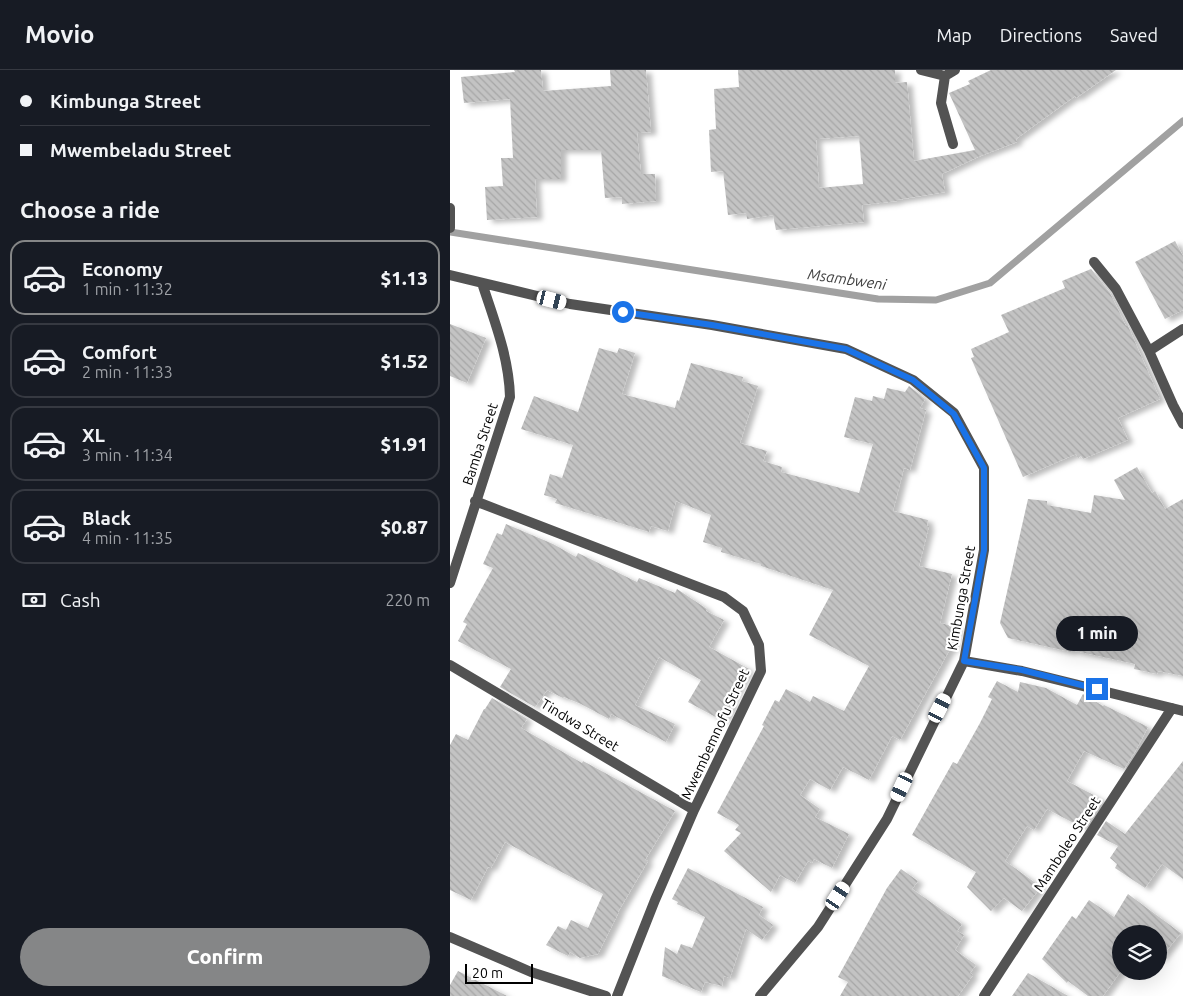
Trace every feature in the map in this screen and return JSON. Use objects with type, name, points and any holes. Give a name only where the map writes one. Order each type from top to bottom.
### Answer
[{"type":"street","points":[[921,70],[945,76],[955,70]]},
{"type":"street","points":[[945,76],[941,103],[953,144]]},
{"type":"street","points":[[450,208],[450,224]]},
{"type":"street","points":[[1094,262],[1116,289],[1149,351],[1172,405],[1183,424]]},
{"type":"street","name":"Kimbunga Street","points":[[450,275],[570,304],[712,325],[846,349],[913,380],[954,414],[984,468],[984,550],[964,661],[887,819],[818,927],[760,996]]},
{"type":"street","name":"Bamba Street","points":[[450,583],[510,397],[510,375],[482,283]]},
{"type":"street","points":[[1149,351],[1183,329]]},
{"type":"street","name":"Mwembemnofu Street","points":[[475,501],[724,597],[743,611],[759,645],[761,671],[694,810],[655,900],[617,996]]},
{"type":"street","points":[[964,661],[1022,670],[1183,711]]},
{"type":"street","name":"Tindwa Street","points":[[450,664],[694,810]]},
{"type":"street","name":"Mamboleo Street","points":[[984,996],[1172,708]]},
{"type":"street","points":[[450,938],[531,972],[606,996]]},
{"type":"building","points":[[514,70],[541,70],[543,91],[611,86],[610,70],[646,70],[651,132],[637,133],[641,174],[655,174],[656,201],[622,204],[622,197],[605,198],[601,150],[561,150],[561,179],[535,179],[537,217],[487,220],[485,187],[503,186],[501,158],[513,158],[510,99],[464,103],[461,77],[515,72]]},
{"type":"building","points":[[738,70],[895,70],[895,83],[907,82],[914,161],[975,150],[949,93],[970,84],[968,81],[991,70],[1116,70],[1076,98],[1075,96],[1016,139],[1017,142],[978,157],[942,174],[945,192],[862,205],[864,222],[776,230],[773,215],[747,219],[746,213],[728,215],[723,171],[711,172],[709,130],[716,129],[714,89],[739,87]],"holes":[[[859,136],[863,184],[819,188],[816,139]]]},
{"type":"building","points":[[1175,241],[1183,256],[1183,310],[1165,319],[1135,262]]},
{"type":"building","points":[[1091,269],[1110,293],[1126,326],[1128,326],[1160,399],[1118,418],[1128,440],[1083,459],[1081,456],[1078,458],[1076,454],[1023,477],[971,358],[974,357],[971,349],[1009,332],[1001,315],[1065,288],[1062,281]]},
{"type":"building","points":[[450,324],[486,338],[467,383],[450,376]]},
{"type":"building","points":[[599,348],[617,353],[619,348],[635,353],[622,394],[675,408],[691,363],[743,377],[742,381],[758,386],[740,443],[767,451],[763,461],[782,467],[781,472],[859,493],[873,444],[844,437],[855,397],[872,401],[873,396],[884,399],[887,388],[905,392],[909,386],[925,399],[920,408],[926,410],[910,470],[904,468],[893,511],[928,520],[927,526],[929,526],[919,566],[952,574],[940,623],[958,627],[952,650],[950,649],[900,740],[892,736],[869,780],[843,767],[830,790],[810,779],[800,795],[820,809],[815,817],[849,834],[832,868],[814,859],[812,863],[808,861],[795,883],[780,875],[771,892],[724,851],[741,833],[735,830],[739,825],[717,813],[764,726],[762,725],[775,700],[779,702],[786,689],[810,702],[813,696],[844,711],[869,666],[809,635],[833,590],[721,552],[722,548],[703,542],[711,515],[676,501],[668,531],[651,526],[649,532],[555,503],[557,499],[544,495],[550,474],[562,478],[573,445],[521,429],[534,396],[578,412]]},
{"type":"building","points":[[1137,467],[1152,493],[1155,491],[1165,509],[1183,499],[1183,676],[1158,671],[1157,674],[1134,669],[1135,664],[1008,638],[1000,623],[1028,499],[1047,501],[1047,505],[1091,513],[1094,495],[1125,500],[1114,480]]},
{"type":"building","points":[[506,524],[553,544],[576,557],[578,553],[637,582],[639,578],[675,593],[677,589],[707,609],[706,611],[724,620],[709,647],[749,669],[723,721],[688,702],[701,680],[659,657],[635,705],[675,724],[666,742],[611,714],[609,719],[581,704],[547,690],[535,707],[500,687],[511,669],[458,641],[467,624],[463,622],[493,568],[483,564],[497,533],[502,535]]},
{"type":"building","points":[[997,681],[1018,692],[1020,682],[1046,688],[1077,705],[1083,694],[1103,706],[1148,727],[1124,769],[1084,751],[1067,781],[1103,800],[1085,829],[1047,809],[1034,830],[1027,826],[1005,861],[1041,887],[1022,911],[1004,898],[991,911],[967,887],[976,872],[912,835],[953,762],[957,764],[980,723],[992,699],[988,697]]},
{"type":"building","points":[[492,698],[527,719],[521,728],[582,763],[583,761],[675,811],[645,860],[648,861],[618,912],[598,954],[580,958],[570,952],[568,956],[546,945],[558,926],[566,930],[571,920],[588,928],[603,894],[505,842],[491,868],[488,867],[471,900],[450,890],[450,745],[456,734],[468,740]]},
{"type":"building","points":[[1183,761],[1183,879],[1162,864],[1145,888],[1115,868],[1117,864],[1110,858],[1118,846],[1097,835],[1106,821],[1125,834]]},
{"type":"building","points":[[688,868],[763,907],[759,915],[773,925],[762,940],[746,929],[730,978],[724,976],[722,986],[705,982],[701,992],[662,976],[665,947],[677,954],[681,944],[692,948],[705,917],[677,904],[678,902],[672,899]]},
{"type":"building","points":[[901,869],[918,881],[912,889],[962,924],[957,931],[964,935],[955,950],[976,965],[970,973],[973,975],[958,996],[840,996],[848,982],[838,977],[887,888]]},
{"type":"building","points":[[1128,894],[1182,934],[1167,950],[1167,925],[1112,925],[1112,980],[1115,980],[1103,996],[1088,996],[1068,981],[1067,983],[1042,959],[1072,916],[1076,919],[1089,900],[1114,917]]},
{"type":"building","points":[[458,971],[507,996],[450,996],[450,985]]},
{"type":"building","points":[[1028,973],[1068,996],[1012,996]]},
{"type":"waterway","name":"Msambweni","points":[[450,232],[878,299],[936,300],[990,283],[1183,121]]},
{"type":"route","points":[[623,312],[712,325],[846,349],[913,380],[954,414],[984,468],[984,550],[964,661],[1022,670],[1097,689]]}]
